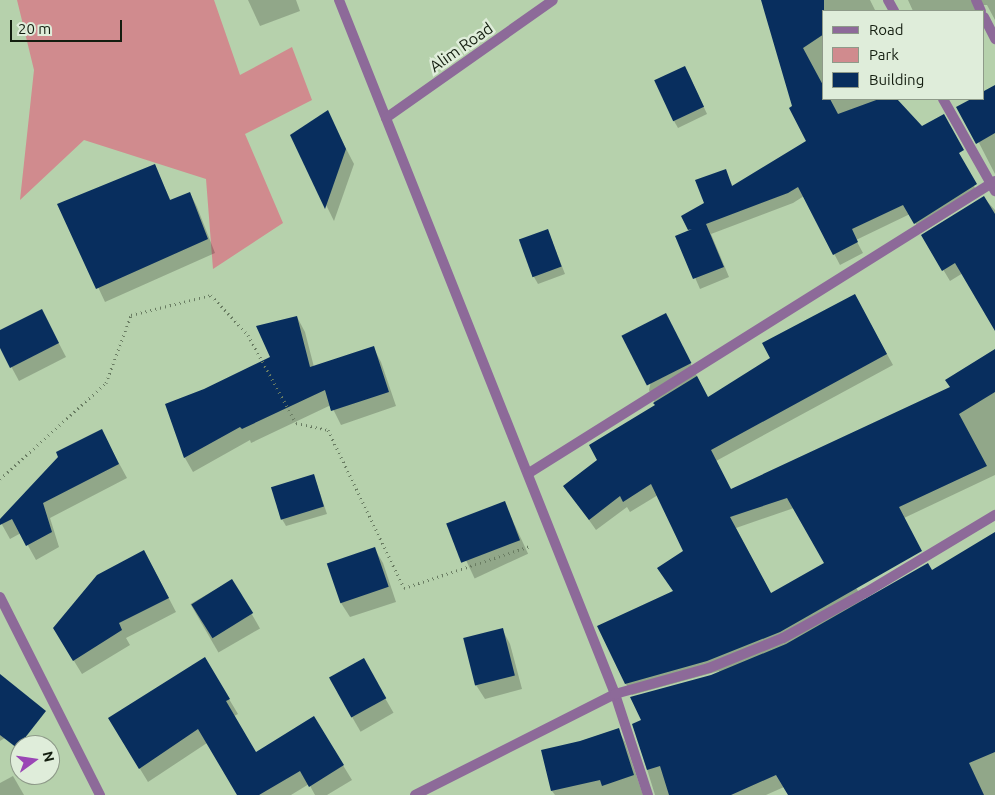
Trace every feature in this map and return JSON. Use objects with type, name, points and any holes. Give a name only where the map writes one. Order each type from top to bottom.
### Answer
[{"type":"street","points":[[339,0],[529,473],[615,694],[648,795]]},
{"type":"street","name":"Alim Road","points":[[386,118],[553,0]]},
{"type":"street","points":[[985,19],[995,39]]},
{"type":"street","points":[[529,473],[994,185],[944,100]]},
{"type":"street","points":[[415,795],[615,694],[709,668],[784,638],[866,593],[995,515]]},
{"type":"street","points":[[0,597],[100,795]]},
{"type":"path","points":[[0,479],[106,383],[131,315],[211,295],[248,335],[296,423],[328,430],[404,588],[554,538]]},
{"type":"green space","points":[[17,0],[214,0],[240,75],[292,47],[312,100],[245,134],[283,223],[213,269],[206,179],[84,140],[20,200],[34,70]]},
{"type":"building","points":[[761,0],[824,0],[822,35],[803,48],[822,83],[822,100],[831,100],[838,114],[876,100],[898,100],[922,126],[944,114],[964,150],[959,153],[977,184],[914,224],[903,205],[852,229],[858,242],[833,255],[798,187],[788,193],[706,224],[724,267],[693,279],[675,236],[692,229],[688,230],[681,216],[704,203],[695,180],[726,169],[732,186],[806,141],[789,108],[792,106]]},
{"type":"building","points":[[685,66],[704,107],[673,121],[654,80]]},
{"type":"building","points":[[995,85],[995,133],[976,144],[956,107],[969,100],[985,100],[985,90]]},
{"type":"building","points":[[328,110],[346,149],[325,209],[290,135]]},
{"type":"building","points":[[155,164],[170,200],[190,192],[208,239],[96,289],[57,204]]},
{"type":"building","points":[[984,196],[995,214],[995,331],[955,263],[942,271],[921,235]]},
{"type":"building","points":[[548,229],[562,267],[533,277],[519,240]]},
{"type":"building","points":[[855,294],[887,354],[711,450],[731,489],[950,387],[945,380],[995,349],[995,392],[959,414],[987,466],[899,507],[922,551],[780,632],[707,661],[625,684],[597,626],[673,591],[657,568],[683,551],[651,484],[623,502],[620,496],[589,520],[563,486],[597,460],[589,445],[655,405],[653,403],[697,376],[708,397],[770,358],[762,343]],"holes":[[[787,498],[824,563],[771,593],[730,517]]]},
{"type":"building","points":[[42,309],[59,343],[10,368],[0,348],[0,330]]},
{"type":"building","points":[[666,313],[691,363],[647,386],[621,336]]},
{"type":"building","points":[[297,316],[310,367],[374,346],[389,392],[331,411],[325,390],[242,429],[240,427],[184,458],[165,404],[204,389],[270,357],[256,326]]},
{"type":"building","points":[[102,429],[119,464],[43,503],[52,532],[26,546],[12,519],[0,525],[0,519],[58,457],[56,452]]},
{"type":"building","points":[[314,474],[324,507],[281,520],[271,487]]},
{"type":"building","points":[[505,501],[520,540],[461,563],[446,524]]},
{"type":"building","points":[[995,532],[995,752],[969,763],[984,795],[788,795],[776,775],[731,795],[669,795],[660,766],[647,770],[632,724],[641,720],[630,697],[711,675],[786,644],[928,563],[932,570]]},
{"type":"building","points":[[375,547],[389,587],[340,603],[327,564]]},
{"type":"building","points":[[144,550],[169,598],[119,623],[122,630],[73,661],[53,628],[97,575]]},
{"type":"building","points":[[232,579],[253,613],[212,638],[191,604]]},
{"type":"building","points":[[503,628],[515,676],[475,685],[463,638]]},
{"type":"building","points":[[205,657],[230,699],[226,701],[256,752],[314,716],[344,765],[309,787],[300,771],[259,795],[237,795],[198,729],[139,769],[108,718]]},
{"type":"building","points":[[364,658],[386,698],[351,718],[329,677]]},
{"type":"building","points":[[0,674],[46,711],[27,735],[10,735],[10,743],[0,735]]},
{"type":"building","points":[[619,728],[634,775],[602,786],[600,780],[551,791],[541,750],[580,741]]}]
